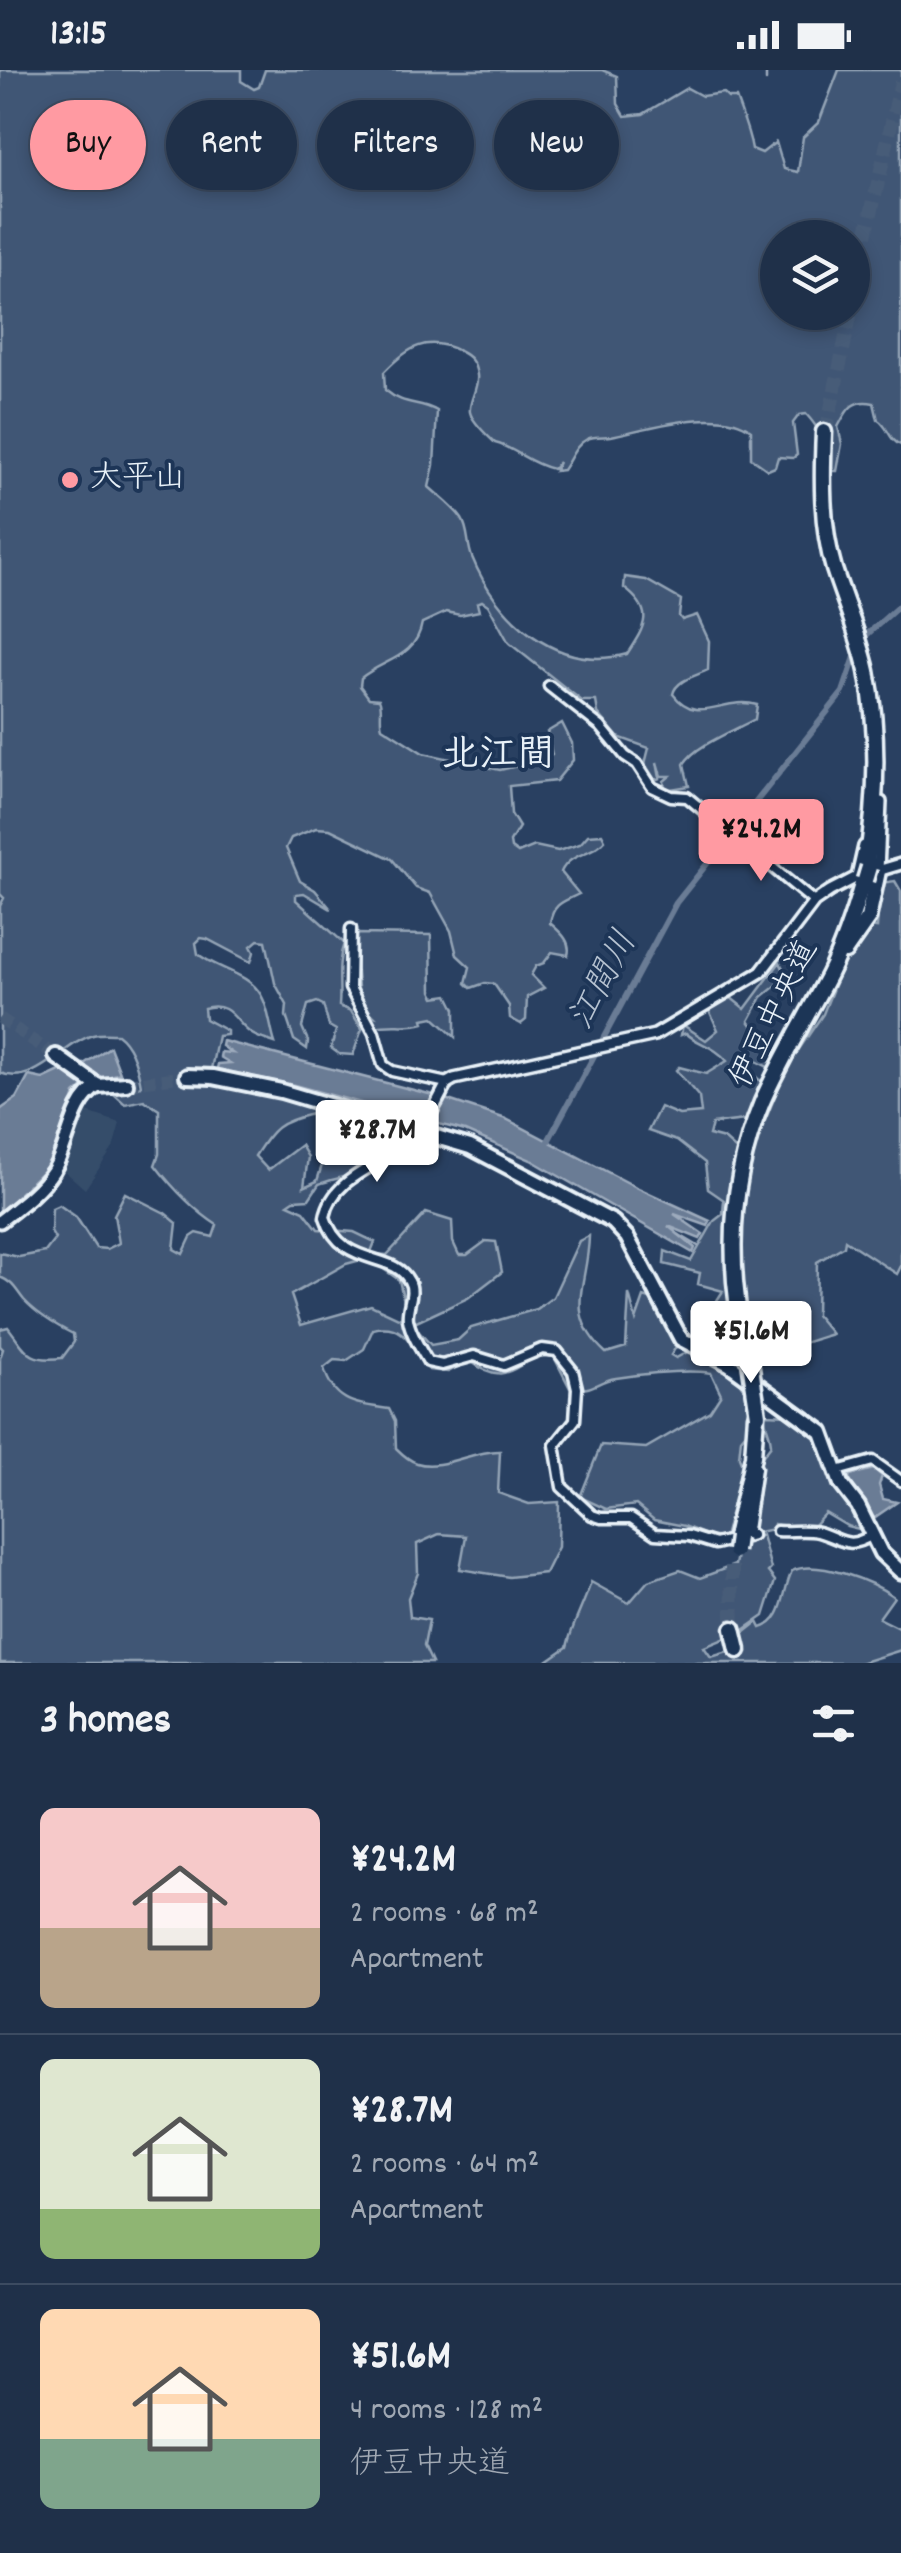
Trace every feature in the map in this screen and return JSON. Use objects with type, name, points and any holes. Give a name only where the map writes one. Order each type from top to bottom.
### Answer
[{"type":"highway","name":"伊豆中央道","points":[[737,1546],[757,1445],[757,1415],[735,1264],[736,1201],[750,1140],[844,940],[866,874],[874,820],[874,715],[866,661],[828,536],[825,432]]},
{"type":"highway","points":[[56,1056],[96,1084],[126,1084]]},
{"type":"highway","points":[[187,1076],[213,1077],[281,1091],[422,1131],[475,1150],[616,1224],[627,1237],[682,1339],[747,1376],[822,1432],[841,1484],[858,1506],[881,1553],[901,1572]]},
{"type":"highway","points":[[735,1264],[747,1376]]},
{"type":"highway","name":"伊豆中央道","points":[[737,1546],[754,1456],[757,1415]]},
{"type":"highway","points":[[742,1512],[756,1466]]},
{"type":"highway","points":[[737,1546],[743,1484]]},
{"type":"highway","points":[[733,1628],[739,1649]]},
{"type":"main road","points":[[422,1131],[446,1085],[470,1074],[656,1035],[756,976],[814,902],[836,886],[901,864]]},
{"type":"main road","points":[[0,1221],[32,1196],[51,1174],[83,1099],[96,1084]]},
{"type":"street","points":[[549,686],[598,724],[625,756],[637,764],[652,787],[671,796],[687,797],[814,902]]},
{"type":"street","points":[[350,929],[350,988],[374,1033],[383,1064],[392,1071],[446,1085]]},
{"type":"street","points":[[422,1131],[406,1146],[344,1186],[330,1203],[325,1217],[344,1248],[407,1277],[412,1289],[409,1322],[426,1360],[438,1366],[474,1356],[504,1365],[546,1348],[556,1352],[576,1380],[575,1420],[555,1441],[560,1480],[566,1493],[597,1518],[631,1518],[655,1534],[690,1536],[737,1546],[756,1466],[757,1415],[747,1376]]},
{"type":"street","points":[[747,1376],[757,1415]]},
{"type":"street","points":[[743,1484],[757,1415],[764,1400],[776,1400]]},
{"type":"street","points":[[837,1472],[874,1462],[901,1481]]},
{"type":"street","points":[[777,1531],[815,1531],[845,1542],[872,1535]]},
{"type":"shaded area","points":[[0,70],[241,70],[241,81],[254,89],[259,87],[265,70],[602,70],[617,76],[618,100],[494,100],[494,190],[619,190],[619,106],[625,116],[643,114],[687,88],[702,96],[723,93],[736,98],[752,149],[762,153],[776,142],[784,169],[798,172],[803,137],[819,122],[839,70],[901,70],[901,445],[878,420],[874,403],[860,402],[848,411],[838,427],[842,444],[837,471],[833,471],[820,435],[806,414],[799,415],[793,423],[797,455],[778,457],[775,467],[768,470],[751,458],[751,430],[721,419],[703,419],[587,439],[563,470],[555,471],[559,462],[553,469],[537,464],[495,443],[477,424],[470,408],[476,370],[463,353],[437,344],[418,346],[384,372],[385,390],[437,411],[429,487],[462,519],[483,580],[514,620],[554,648],[577,656],[627,654],[643,626],[644,611],[624,588],[625,577],[646,580],[681,600],[682,620],[697,615],[709,641],[708,670],[682,682],[673,694],[692,708],[757,705],[755,719],[689,757],[684,764],[689,786],[665,790],[664,781],[670,776],[661,776],[657,762],[660,778],[655,780],[645,764],[649,748],[618,737],[598,713],[596,701],[582,701],[509,643],[482,601],[477,603],[479,611],[460,615],[446,612],[422,623],[419,635],[406,651],[361,678],[360,686],[369,698],[379,699],[382,727],[423,753],[500,770],[552,755],[547,732],[562,723],[572,743],[573,760],[556,781],[509,786],[511,814],[519,827],[510,842],[518,853],[535,846],[558,851],[580,844],[588,835],[602,834],[605,840],[570,861],[561,872],[579,894],[557,906],[550,923],[567,941],[568,955],[552,952],[544,963],[536,966],[531,975],[544,988],[527,997],[526,1020],[521,1024],[510,1018],[509,1006],[494,984],[471,988],[466,983],[470,967],[457,955],[451,931],[430,893],[416,888],[392,859],[330,829],[316,828],[291,838],[286,848],[300,881],[315,890],[331,909],[304,893],[296,894],[296,900],[344,943],[339,967],[339,1006],[351,1011],[362,1029],[353,1055],[339,1054],[331,1048],[336,1030],[329,1026],[323,1005],[317,1002],[308,1005],[302,1027],[307,1049],[294,1040],[266,941],[258,940],[251,946],[251,962],[207,939],[196,943],[198,954],[256,988],[266,1006],[275,1043],[246,1030],[221,1007],[204,1008],[205,1019],[227,1031],[227,1035],[218,1036],[211,1069],[185,1072],[186,1085],[238,1086],[315,1109],[312,1114],[278,1128],[255,1156],[268,1170],[301,1145],[308,1157],[304,1187],[317,1181],[332,1133],[331,1113],[353,1119],[362,1138],[371,1145],[358,1170],[319,1184],[309,1199],[288,1204],[304,1211],[318,1229],[354,1232],[375,1242],[370,1254],[387,1255],[426,1213],[452,1221],[453,1242],[459,1255],[467,1255],[486,1241],[496,1242],[502,1272],[468,1298],[412,1324],[431,1345],[458,1340],[471,1328],[537,1309],[553,1297],[579,1241],[589,1236],[581,1312],[593,1339],[606,1353],[626,1347],[629,1294],[636,1320],[644,1297],[656,1301],[679,1342],[671,1355],[676,1358],[691,1350],[718,1362],[737,1377],[747,1397],[750,1427],[741,1438],[739,1457],[743,1467],[724,1537],[711,1537],[654,1520],[636,1505],[606,1509],[580,1497],[601,1445],[646,1448],[710,1411],[721,1394],[711,1373],[639,1375],[578,1389],[570,1388],[554,1357],[532,1359],[507,1372],[485,1370],[470,1361],[448,1372],[429,1370],[400,1332],[373,1329],[364,1349],[346,1361],[334,1360],[324,1368],[334,1389],[349,1400],[389,1409],[395,1421],[396,1448],[414,1462],[436,1464],[500,1451],[498,1493],[529,1504],[559,1502],[558,1547],[545,1573],[509,1577],[460,1569],[466,1536],[439,1534],[417,1544],[418,1573],[408,1598],[410,1617],[429,1620],[424,1646],[432,1663],[0,1663],[0,1329],[8,1327],[29,1353],[41,1358],[62,1358],[74,1342],[73,1334],[41,1315],[0,1277],[0,1253],[19,1257],[45,1252],[55,1239],[51,1232],[52,1208],[59,1205],[76,1217],[96,1248],[107,1249],[119,1243],[114,1215],[125,1193],[177,1223],[174,1249],[183,1254],[191,1237],[197,1233],[213,1237],[217,1225],[184,1198],[155,1165],[159,1154],[159,1110],[144,1100],[125,1104],[115,1095],[141,1086],[130,1051],[117,1034],[96,1034],[82,1040],[25,1074],[0,1073],[0,906],[4,898],[0,894]],"holes":[[[368,1258],[399,1280],[409,1323],[371,1305],[301,1325],[291,1295],[346,1264]]]},
{"type":"shaded area","points":[[895,881],[901,891],[901,1266],[897,1274],[845,1240],[844,1246],[817,1262],[816,1315],[832,1334],[791,1347],[779,1340],[765,1347],[749,1337],[739,1268],[738,1212],[751,1155],[787,1067],[823,1014],[846,955],[868,927],[877,928],[880,883]]},
{"type":"shaded area","points":[[354,934],[431,935],[432,991],[435,997],[448,995],[455,1009],[455,1037],[433,1017],[423,1019],[424,1023],[375,1027],[366,1014],[374,1016],[359,1001]]},
{"type":"shaded area","points":[[780,962],[787,977],[762,997],[749,1021],[771,1050],[781,1056],[774,1070],[754,1060],[744,1067],[767,1086],[753,1119],[712,1124],[709,1135],[724,1139],[741,1154],[735,1323],[729,1323],[725,1311],[714,1305],[723,1291],[698,1284],[700,1273],[664,1264],[665,1251],[691,1261],[714,1221],[723,1214],[724,1200],[708,1189],[705,1163],[677,1141],[648,1131],[660,1107],[679,1115],[701,1113],[699,1097],[676,1070],[679,1067],[706,1074],[727,1061],[686,1033],[681,1035],[683,1025],[706,1040],[718,1030],[709,1010],[730,997],[745,1009]]},
{"type":"shaded area","points":[[223,1041],[433,1095],[506,1119],[710,1221],[708,1226],[674,1214],[703,1234],[700,1239],[668,1226],[695,1248],[693,1253],[531,1160],[465,1131],[294,1085],[217,1069],[218,1064],[230,1063],[220,1057],[221,1052],[232,1053],[222,1046]]},
{"type":"shaded area","points":[[110,1047],[120,1073],[86,1084],[75,1094],[60,1143],[47,1167],[0,1213],[0,1110],[17,1098],[29,1076],[43,1079],[62,1070],[73,1071]]},
{"type":"shaded area","points":[[81,1110],[120,1123],[113,1148],[85,1189],[59,1166]]},
{"type":"shaded area","points":[[765,1414],[790,1415],[821,1436],[849,1506],[867,1531],[847,1526],[825,1513],[811,1528],[774,1524],[773,1529],[749,1534],[759,1466],[771,1445]]},
{"type":"shaded area","points":[[874,1469],[882,1476],[879,1485],[883,1499],[897,1502],[871,1520],[849,1478]]},
{"type":"shaded area","points":[[762,1535],[771,1569],[768,1572],[775,1581],[764,1616],[741,1632],[704,1647],[711,1657],[742,1648],[739,1637],[758,1622],[761,1628],[775,1619],[792,1571],[802,1568],[844,1574],[873,1584],[894,1597],[879,1618],[901,1629],[901,1650],[860,1663],[544,1663],[567,1647],[591,1582],[629,1603],[648,1581],[680,1570],[700,1578],[735,1565],[739,1545]]},
{"type":"waterway","points":[[766,70],[766,81]]},
{"type":"waterway","name":"江間川","points":[[861,640],[901,604]]},
{"type":"waterway","name":"江間川","points":[[546,1145],[676,903],[843,692],[857,651]]},
{"type":"waterway","points":[[678,1234],[698,1246]]},
{"type":"tunnel","points":[[870,220],[901,82]]},
{"type":"tunnel","points":[[826,432],[847,330]]},
{"type":"tunnel","points":[[0,1018],[56,1056]]},
{"type":"tunnel","points":[[126,1084],[187,1076]]},
{"type":"tunnel","points":[[732,1566],[733,1629]]},
{"type":"place","name":"大平山","points":[[70,480]]},
{"type":"district","name":"北江間","points":[[498,757]]}]
